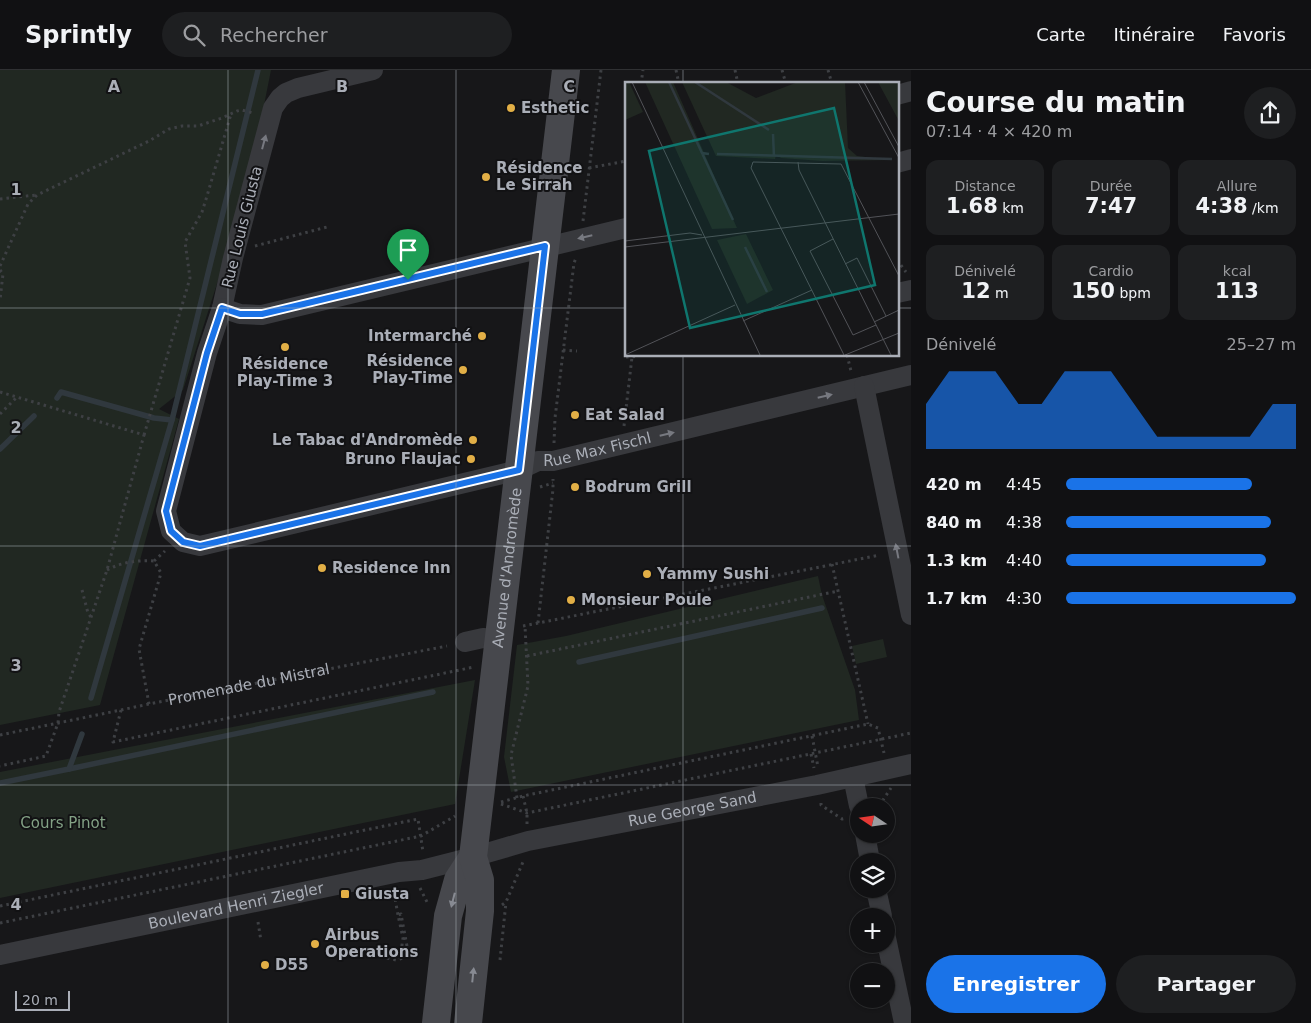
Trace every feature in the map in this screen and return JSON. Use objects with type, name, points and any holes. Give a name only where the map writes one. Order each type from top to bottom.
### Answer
[{"type":"street","name":"Rue Louis Giusta","points":[[171,531],[166,511],[207,353],[222,308],[233,258],[273,108],[286,93],[298,88],[373,70]]},
{"type":"street","name":"Avenue d'Andromède","points":[[436,1023],[448,916],[458,880],[473,857],[508,632],[519,470],[566,70]]},
{"type":"street","points":[[898,95],[911,91]]},
{"type":"street","points":[[898,163],[911,160]]},
{"type":"street","points":[[222,308],[240,314],[262,314],[625,228]]},
{"type":"street","points":[[898,292],[909,282]]},
{"type":"street","name":"Rue Max Fischl","points":[[171,531],[183,542],[200,546],[519,470],[538,462],[553,461],[858,381],[911,375]]},
{"type":"street","points":[[858,381],[911,615]]},
{"type":"street","points":[[465,642],[508,632]]},
{"type":"street","name":"Rue George Sand","points":[[473,857],[528,841],[817,785],[911,764]]},
{"type":"street","points":[[853,777],[857,798]]},
{"type":"street","name":"Avenue d'Andromède","points":[[468,1023],[480,911],[480,880],[473,857]]},
{"type":"street","name":"Boulevard Henri Ziegler","points":[[0,954],[390,874],[422,870],[473,857]]},
{"type":"street","points":[[889,953],[904,1023]]},
{"type":"path","points":[[582,226],[601,70]]},
{"type":"path","points":[[0,266],[28,204],[37,195],[169,130],[182,126],[198,126],[242,110]]},
{"type":"path","points":[[0,766],[46,756],[58,723],[59,712],[107,570],[190,278],[185,242],[202,212],[231,114]]},
{"type":"path","points":[[589,168],[625,161]]},
{"type":"path","points":[[0,199],[37,195]]},
{"type":"path","points":[[254,246],[328,227]]},
{"type":"path","points":[[898,262],[909,282]]},
{"type":"path","points":[[0,270],[3,274],[0,300]]},
{"type":"path","points":[[554,447],[555,418],[573,270]]},
{"type":"path","points":[[563,350],[577,351]]},
{"type":"path","points":[[623,431],[632,356],[626,357]]},
{"type":"path","points":[[847,356],[858,381]]},
{"type":"path","points":[[0,392],[144,435]]},
{"type":"path","points":[[0,414],[18,397]]},
{"type":"path","points":[[538,623],[553,489]]},
{"type":"path","points":[[517,798],[511,754],[528,686],[527,656],[508,632],[538,623],[881,555]]},
{"type":"path","points":[[107,570],[139,560],[154,560],[161,573],[139,649],[149,704]]},
{"type":"path","points":[[832,564],[868,724]]},
{"type":"path","points":[[82,590],[88,613],[91,617]]},
{"type":"path","points":[[527,656],[838,591]]},
{"type":"path","name":"Promenade du Mistral","points":[[0,735],[465,642]]},
{"type":"path","points":[[121,710],[113,742],[480,666]]},
{"type":"path","points":[[881,740],[878,728],[868,724],[498,803],[527,812],[911,734]]},
{"type":"path","points":[[812,736],[818,767]]},
{"type":"path","points":[[885,798],[892,788]]},
{"type":"path","points":[[821,805],[842,819]]},
{"type":"path","points":[[0,923],[421,836],[455,816]]},
{"type":"path","points":[[0,906],[418,820],[423,856]]},
{"type":"path","points":[[394,893],[403,938],[400,959]]},
{"type":"path","points":[[398,915],[401,914],[409,957]]},
{"type":"path","points":[[258,922],[261,941]]},
{"type":"path","points":[[387,958],[396,960],[419,954]]},
{"type":"green space","points":[[0,70],[271,70],[247,190],[183,390],[159,409],[179,419],[100,705],[0,725]]},
{"type":"green space","points":[[818,576],[822,595],[855,690],[859,720],[511,792],[504,757],[517,645],[566,636]]},
{"type":"green space","points":[[883,639],[887,657],[856,664],[852,646]]},
{"type":"green space","name":"Cours Pinot","points":[[475,680],[455,804],[0,898],[0,772]]},
{"type":"waterway","points":[[91,698],[172,420],[258,70]]},
{"type":"waterway","points":[[57,398],[61,392],[154,418],[172,420]]},
{"type":"waterway","points":[[0,449],[34,416]]},
{"type":"waterway","points":[[579,662],[822,608]]},
{"type":"waterway","points":[[69,769],[433,692]]},
{"type":"waterway","points":[[0,783],[69,769],[82,734]]},
{"type":"place","name":"Esthetic","points":[[511,108]]},
{"type":"place","name":"Résidence Le Sirrah","points":[[486,177]]},
{"type":"place","name":"Intermarché","points":[[482,336]]},
{"type":"place","name":"Résidence Play-Time 3","points":[[285,347]]},
{"type":"place","name":"Résidence Play-Time","points":[[463,370]]},
{"type":"place","name":"Eat Salad","points":[[575,415]]},
{"type":"place","name":"Le Tabac d'Andromède","points":[[473,440]]},
{"type":"place","name":"Bruno Flaujac","points":[[471,459]]},
{"type":"place","name":"Bodrum Grill","points":[[575,487]]},
{"type":"place","name":"Residence Inn","points":[[322,568]]},
{"type":"place","name":"Yammy Sushi","points":[[647,574]]},
{"type":"place","name":"Monsieur Poule","points":[[571,600]]},
{"type":"place","name":"Giusta","points":[[345,894]]},
{"type":"place","name":"Airbus Operations","points":[[315,944]]},
{"type":"place","name":"D55","points":[[265,965]]},
{"type":"route","points":[[545,246],[519,470],[200,546],[183,542],[171,531],[166,511],[207,353],[222,308],[240,314],[262,314],[408,280],[545,246]]}]
